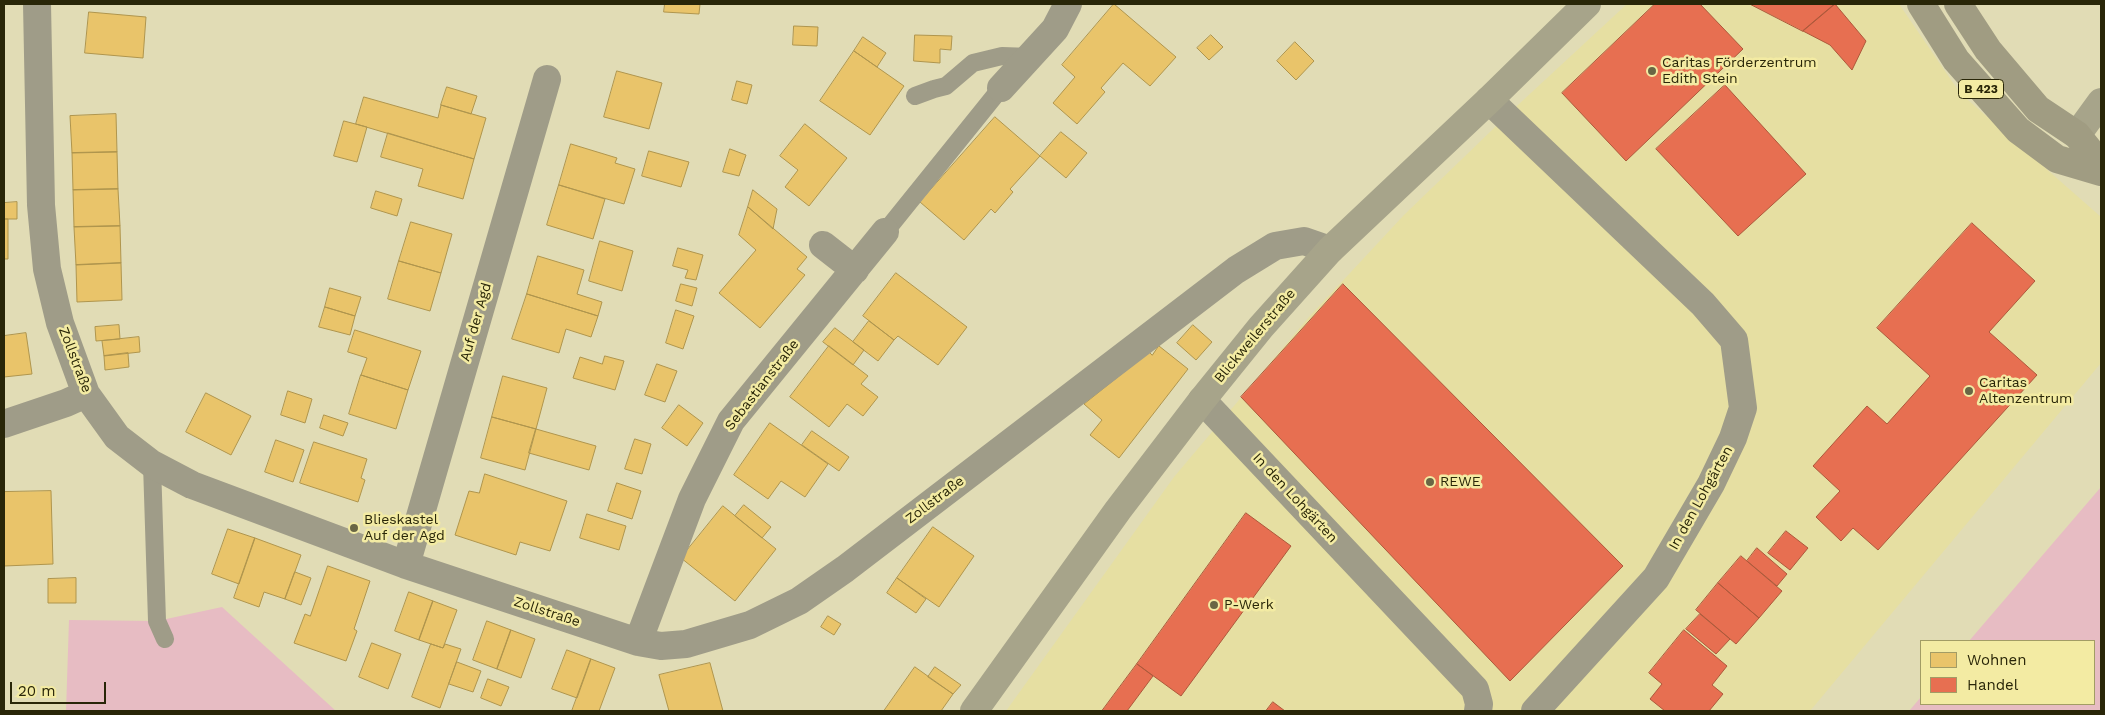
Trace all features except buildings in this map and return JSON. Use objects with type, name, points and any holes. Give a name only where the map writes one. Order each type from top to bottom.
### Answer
[{"type":"main road","name":"B 423","points":[[1921,4],[1956,60],[2018,130],[2057,160],[2101,172]]},
{"type":"main road","name":"B 423","points":[[1958,4],[1988,50],[2038,109],[2076,135],[2101,165]]},
{"type":"street","name":"Zollstraße","points":[[36,4],[41,206],[48,269],[60,323],[86,394],[117,437],[152,464],[192,485],[406,565],[638,642],[660,646],[686,644],[750,624],[799,601],[845,570],[1236,270],[1274,246],[1304,241],[1330,250]]},
{"type":"street","points":[[1001,88],[1055,29],[1068,4]]},
{"type":"street","name":"Blickweilerstraße","points":[[974,711],[1118,510],[1202,400],[1261,327],[1330,250],[1489,100],[1587,4]]},
{"type":"street","name":"Auf der Agd","points":[[406,565],[547,79]]},
{"type":"street","name":"In den Lohgärten","points":[[1489,100],[1703,304],[1734,340],[1743,408],[1733,438],[1711,484],[1656,578],[1535,711]]},
{"type":"street","points":[[2076,135],[2101,102]]},
{"type":"street","name":"Sebastianstraße","points":[[638,642],[692,499],[731,421],[885,232]]},
{"type":"street","points":[[823,245],[854,270]]},
{"type":"street","points":[[4,424],[66,403],[86,394]]},
{"type":"street","name":"In den Lohgärten","points":[[1202,400],[1475,688],[1479,704],[1478,711]]},
{"type":"lane","points":[[915,96],[946,86],[973,63],[1002,56],[1031,57]]},
{"type":"lane","points":[[885,232],[1001,88]]},
{"type":"lane","points":[[152,464],[157,620],[165,639]]},
{"type":"shaded area","points":[[1627,4],[1899,4],[1960,93],[2101,217],[2101,363],[1810,711],[1006,711],[1174,477],[1309,317],[1404,215],[1519,104]]},
{"type":"shaded area","points":[[2101,487],[2101,711],[1909,711],[1920,698],[1920,705],[2095,705],[2095,640],[1970,640]]},
{"type":"shaded area","points":[[222,607],[336,711],[66,711],[69,620],[157,621]]},
{"type":"place","name":"Caritas Förderzentrum Edith Stein","points":[[1652,71]]},
{"type":"place","name":"Caritas Altenzentrum","points":[[1969,391]]},
{"type":"place","name":"REWE","points":[[1430,482]]},
{"type":"place","name":"Blieskastel Auf der Agd","points":[[354,528]]},
{"type":"place","name":"P-Werk","points":[[1214,605]]}]
